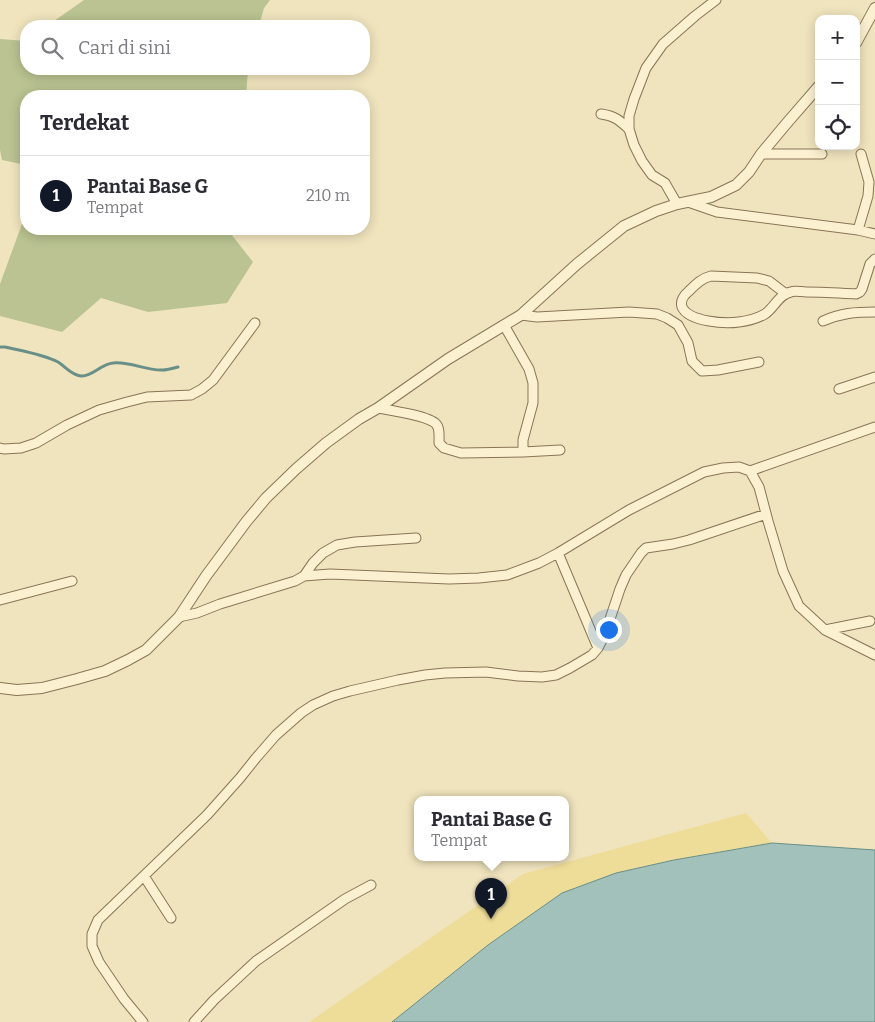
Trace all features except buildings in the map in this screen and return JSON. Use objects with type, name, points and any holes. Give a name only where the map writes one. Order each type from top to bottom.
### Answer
[{"type":"street","points":[[677,204],[666,183],[652,175],[642,161],[629,129],[629,116],[646,68],[663,44],[716,0]]},
{"type":"street","points":[[860,36],[875,8]]},
{"type":"street","points":[[0,688],[18,690],[42,688],[105,671],[146,650],[179,617],[206,576],[266,498],[326,443],[448,358],[521,316],[577,264],[624,226],[677,204],[711,197],[736,185],[750,172],[762,154],[815,91]]},
{"type":"street","points":[[601,114],[610,115],[629,129]]},
{"type":"street","points":[[762,154],[822,154]]},
{"type":"street","points":[[858,230],[868,196],[869,182],[861,154]]},
{"type":"street","points":[[688,202],[718,212],[858,230],[875,234]]},
{"type":"street","points":[[786,294],[769,281],[757,278],[711,276],[704,278],[684,295],[681,304],[687,314],[698,318],[720,322],[741,322],[767,313],[780,298],[790,292],[856,294],[862,289],[870,264],[875,259]]},
{"type":"street","points":[[521,316],[537,317],[628,312],[656,314],[678,325],[688,342],[692,361],[702,371],[718,370],[759,362]]},
{"type":"street","points":[[823,321],[836,315],[850,312],[875,312]]},
{"type":"street","points":[[0,448],[21,448],[99,410],[127,402],[147,397],[191,395],[213,380],[254,323]]},
{"type":"street","points":[[504,325],[529,368],[533,383],[533,402],[523,440],[523,452]]},
{"type":"street","points":[[840,389],[875,377]]},
{"type":"street","points":[[378,408],[405,413],[435,422],[438,427],[439,443],[444,448],[461,453],[560,450]]},
{"type":"street","points":[[179,617],[197,613],[295,581],[304,576],[330,574],[449,579],[507,575],[539,564],[629,510],[704,472],[739,467],[750,471],[875,428]]},
{"type":"street","points":[[750,471],[758,487],[784,571],[798,606],[824,630],[875,655]]},
{"type":"street","points":[[143,1022],[124,1000],[99,962],[92,946],[92,934],[98,920],[207,815],[276,735],[301,713],[333,696],[350,690],[398,680],[445,673],[486,672],[542,677],[556,675],[581,663],[598,648],[605,634],[626,575],[646,548],[689,540],[766,514]]},
{"type":"street","points":[[304,576],[323,553],[337,545],[416,538]]},
{"type":"street","points":[[558,553],[598,648]]},
{"type":"street","points":[[0,600],[72,581]]},
{"type":"street","points":[[824,630],[870,621]]},
{"type":"street","points":[[144,876],[171,918]]},
{"type":"street","points":[[194,1022],[214,1000],[256,961],[346,899],[371,885]]},
{"type":"sand","points":[[746,813],[772,843],[674,860],[616,873],[562,893],[488,945],[392,1022],[309,1022],[523,874]]},
{"type":"green space","points":[[84,0],[270,0],[264,8],[261,20],[56,20]]},
{"type":"green space","points":[[0,39],[20,41],[20,75],[248,75],[246,90],[20,90],[20,164],[2,160],[0,150]]},
{"type":"green space","points":[[20,229],[20,235],[232,235],[253,262],[227,303],[148,312],[101,298],[62,332],[0,316],[0,284]]},
{"type":"water","points":[[772,843],[875,850],[875,1022],[392,1022],[488,945],[562,893],[616,873],[674,860]]},
{"type":"waterway","points":[[0,347],[45,357],[58,362],[71,372],[81,376],[89,375],[113,363],[126,363],[157,370],[178,367]]},
{"type":"place","name":"Pantai Base G","points":[[491,919]]}]
